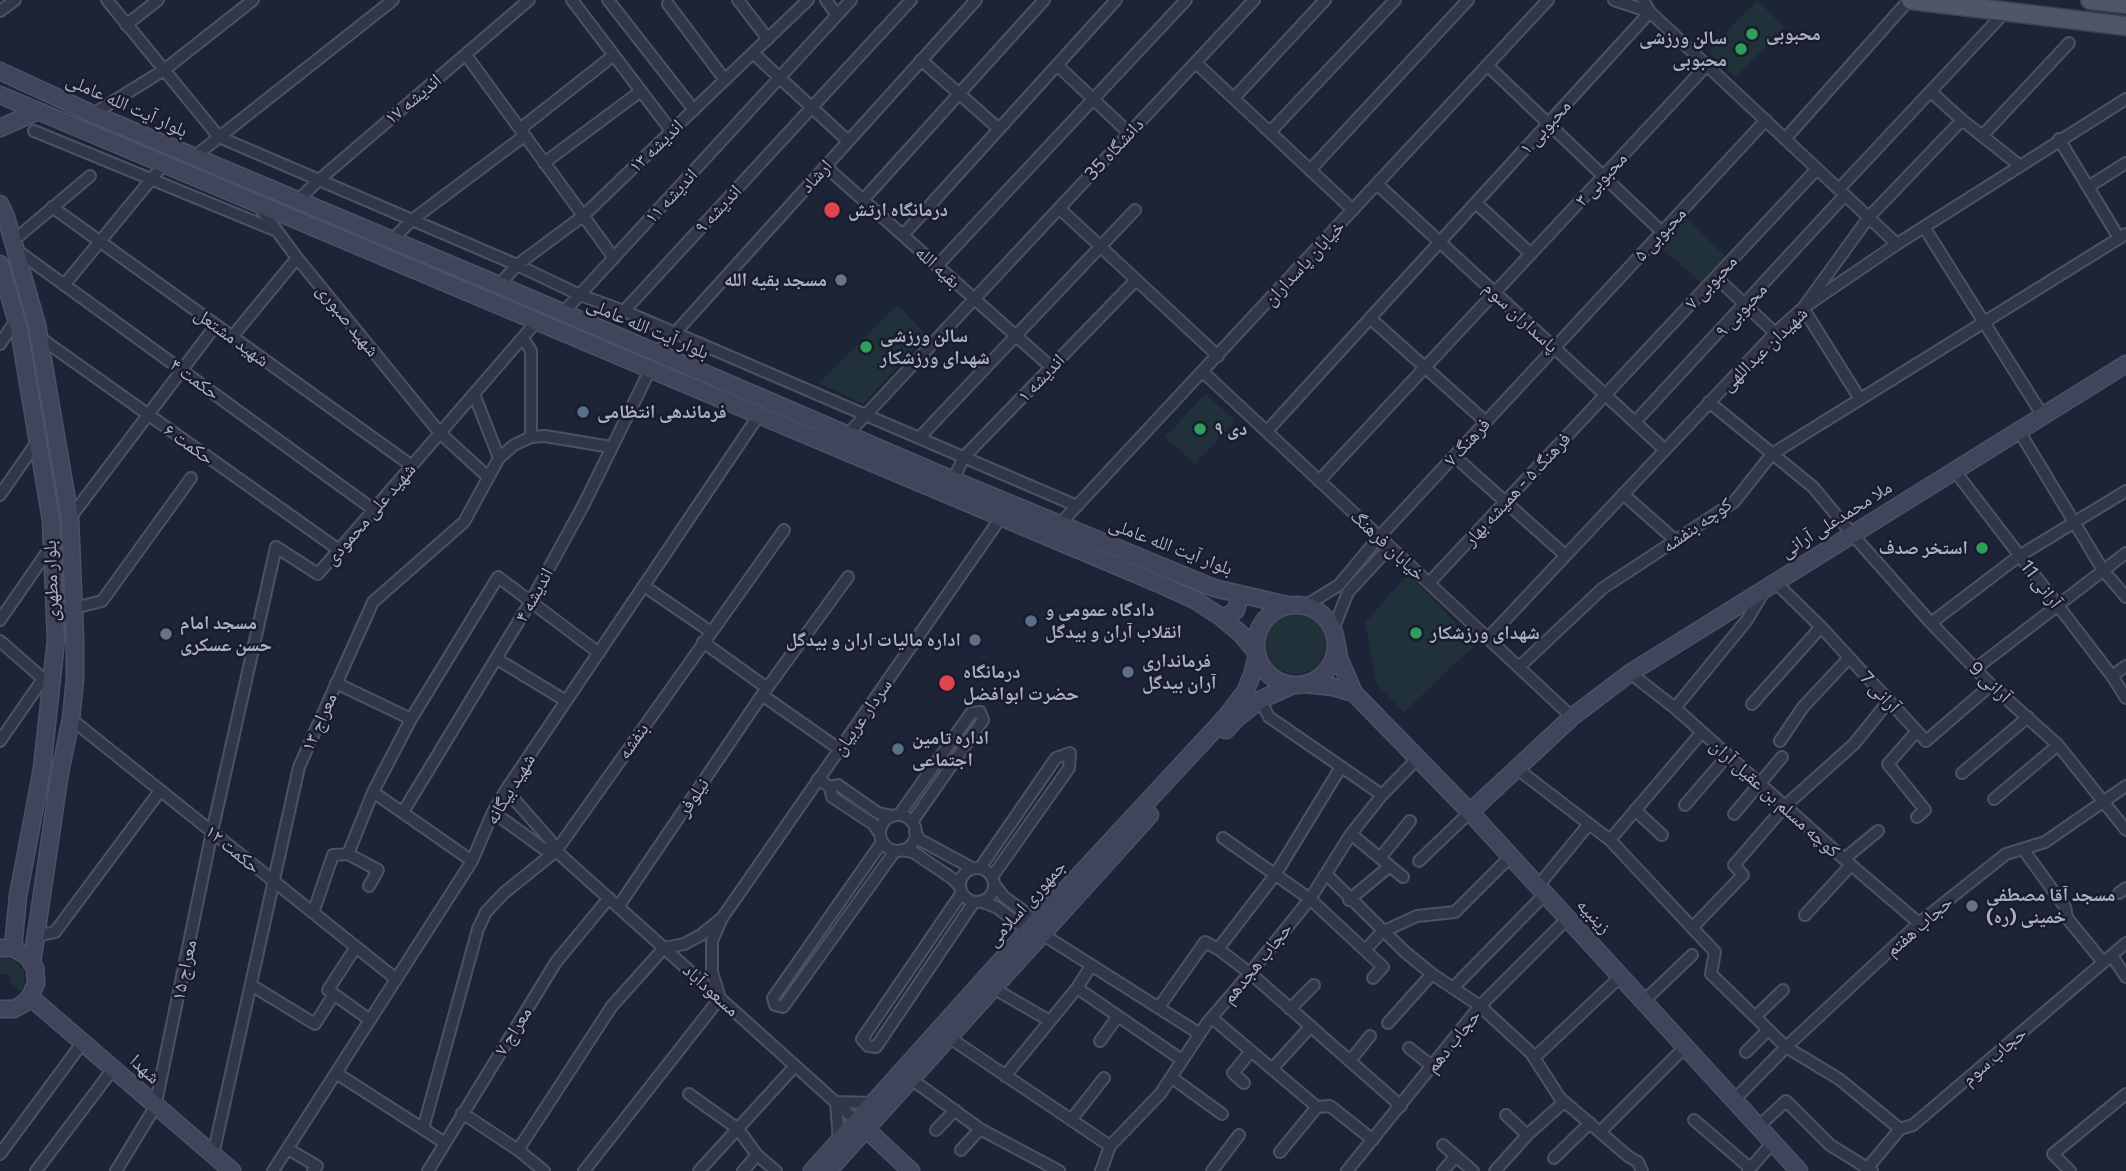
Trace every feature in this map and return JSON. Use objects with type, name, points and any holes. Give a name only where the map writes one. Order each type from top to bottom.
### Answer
[{"type":"main road","points":[[1910,0],[2126,26]]},
{"type":"main road","points":[[2090,0],[2126,4]]},
{"type":"street","points":[[0,10],[15,0]]},
{"type":"street","points":[[107,0],[219,137],[517,265],[580,295],[624,311],[1077,506]]},
{"type":"street","points":[[126,25],[158,0]]},
{"type":"street","points":[[93,114],[164,70],[253,0]]},
{"type":"street","points":[[194,157],[393,0]]},
{"type":"street","points":[[572,0],[672,132]]},
{"type":"street","points":[[608,0],[694,110]]},
{"type":"street","points":[[738,0],[768,38]]},
{"type":"street","name":"اندیشه ۱۳","points":[[499,285],[517,265],[583,216],[808,0]]},
{"type":"street","points":[[825,0],[837,15]]},
{"type":"street","name":"اندیشه ۱۱","points":[[562,314],[851,0]]},
{"type":"street","name":"اندیشه ۹","points":[[624,311],[911,0]]},
{"type":"street","name":"ارشاد","points":[[656,354],[976,0]]},
{"type":"street","points":[[863,200],[1044,0]]},
{"type":"street","points":[[903,235],[1116,0]]},
{"type":"street","points":[[937,266],[1186,0]]},
{"type":"street","name":"دانشگاه 35","points":[[847,435],[1254,0]]},
{"type":"street","points":[[1234,98],[1325,0]]},
{"type":"street","points":[[1270,132],[1395,0]]},
{"type":"street","points":[[1310,170],[1468,0]]},
{"type":"street","name":"خیابان پاسداران","points":[[1059,525],[1548,0]]},
{"type":"street","points":[[1614,0],[1650,12]]},
{"type":"street","points":[[1643,0],[1650,12],[1897,244]]},
{"type":"street","points":[[1785,139],[1910,0]]},
{"type":"street","name":"اندیشه ۱۷","points":[[298,200],[466,55],[523,2]]},
{"type":"street","points":[[668,4],[725,80]]},
{"type":"street","name":"محبوبی ۹","points":[[1635,422],[1745,306],[1930,92],[2006,11]]},
{"type":"street","name":"محبوبی ۱","points":[[1267,431],[1650,12]]},
{"type":"street","points":[[1982,136],[2069,43]]},
{"type":"street","points":[[753,53],[848,141]]},
{"type":"street","points":[[466,55],[614,258]]},
{"type":"street","points":[[392,240],[412,220],[614,55]]},
{"type":"street","points":[[921,60],[999,129]]},
{"type":"street","points":[[1196,63],[1353,210]]},
{"type":"street","points":[[1057,65],[1129,133]]},
{"type":"street","points":[[1487,65],[1662,232]]},
{"type":"street","name":"محبوبی ۳","points":[[1319,481],[1707,65]]},
{"type":"street","name":"بلوار آیت‌ الله عاملی","points":[[0,71],[93,114],[1059,525],[1214,588],[1287,605]]},
{"type":"street","points":[[4,97],[6,83],[19,79]]},
{"type":"street","points":[[544,163],[640,90]]},
{"type":"street","points":[[1930,92],[2019,165]]},
{"type":"street","name":"بلوار آیت‌ الله عاملی","points":[[4,97],[1002,516],[1195,600],[1241,634],[1256,654]]},
{"type":"street","name":"شهیدان عبداللهی","points":[[1488,638],[1709,402],[1775,333],[1803,308],[2059,139],[2126,99]]},
{"type":"street","points":[[0,128],[38,111]]},
{"type":"street","name":"محبوبی ۵","points":[[1555,348],[1766,120]]},
{"type":"street","points":[[1860,399],[1803,308],[1869,217],[1962,120]]},
{"type":"street","points":[[34,131],[277,231]]},
{"type":"street","points":[[2059,139],[2122,236]]},
{"type":"street","points":[[2088,187],[2126,163]]},
{"type":"street","points":[[64,285],[164,164]]},
{"type":"street","name":"بقیه الله","points":[[825,166],[1051,367]]},
{"type":"street","name":"محبوبی ۷","points":[[1605,395],[1817,169]]},
{"type":"street","points":[[14,245],[52,207],[90,176]]},
{"type":"street","name":"پاسداران سوم","points":[[1377,184],[1665,450]]},
{"type":"street","points":[[1476,203],[1531,254]]},
{"type":"street","name":"بلوار مطهری","points":[[0,204],[39,337],[70,518],[74,608],[75,679],[71,719],[60,772],[32,962],[36,982],[30,998]]},
{"type":"street","name":"شهید صبوری","points":[[258,205],[297,258],[440,433],[488,477]]},
{"type":"street","name":"شهید مشتعل","points":[[52,207],[412,466]]},
{"type":"street","points":[[1059,208],[1218,356]]},
{"type":"street","points":[[919,438],[1135,210]]},
{"type":"street","points":[[1924,227],[2043,416]]},
{"type":"street","name":"کوچه بنفشه","points":[[1519,667],[1603,588],[1734,502],[1772,454],[2122,236]]},
{"type":"street","name":"حکمت ۴","points":[[14,245],[64,285],[374,510]]},
{"type":"street","points":[[232,337],[297,258]]},
{"type":"street","name":"بلوار مطهری","points":[[0,264],[16,320],[51,520],[56,640],[47,682],[42,769],[6,948]]},
{"type":"street","points":[[1716,277],[1775,333]]},
{"type":"street","name":"اندیشه ۱","points":[[953,480],[964,457],[1136,280]]},
{"type":"street","points":[[1370,318],[1486,422]]},
{"type":"street","points":[[0,344],[16,320]]},
{"type":"street","name":"شهید علی محمودی","points":[[212,832],[276,547],[318,574],[537,321]]},
{"type":"street","points":[[70,518],[216,325]]},
{"type":"street","name":"حکمت ۶","points":[[39,337],[339,551]]},
{"type":"street","points":[[523,338],[531,351],[531,437],[545,436],[611,447]]},
{"type":"street","name":"فرهنگ ۷","points":[[1305,606],[1339,586],[1379,537],[1555,348]]},
{"type":"street","name":"ملا محمدعلی آرانی","points":[[1470,812],[1572,717],[1630,673],[2126,364]]},
{"type":"street","name":"اندیشه ۴","points":[[402,812],[531,601],[650,370]]},
{"type":"street","name":"خیابان فرهنگ","points":[[1203,372],[1572,717]]},
{"type":"street","points":[[474,394],[499,457]]},
{"type":"street","name":"فرهنگ ۵ - همیشه بهار","points":[[1429,583],[1605,395]]},
{"type":"street","name":"آرانی 9","points":[[1709,402],[1813,487],[1931,623],[1991,685],[2057,745],[2126,830]]},
{"type":"street","name":"شهید بیگانه","points":[[274,1171],[472,861],[493,812],[506,790],[759,415]]},
{"type":"street","points":[[2019,431],[2104,570],[2126,597]]},
{"type":"street","name":"معراج ۱۳","points":[[213,1155],[299,767],[336,683],[373,602],[464,522],[499,457],[514,445],[531,437]]},
{"type":"street","points":[[0,495],[37,442]]},
{"type":"street","points":[[1454,456],[1565,555]]},
{"type":"street","name":"آرانی 11","points":[[1954,470],[2126,698]]},
{"type":"street","points":[[74,608],[102,601],[191,478]]},
{"type":"street","points":[[1931,623],[2019,556],[2126,491]]},
{"type":"street","points":[[1623,494],[1675,540]]},
{"type":"street","name":"سردار عربیان","points":[[722,918],[1002,516]]},
{"type":"street","name":"بنفشه","points":[[423,1129],[478,929],[486,912],[504,892],[556,850],[784,530]]},
{"type":"street","points":[[0,620],[52,545]]},
{"type":"street","points":[[1299,685],[1316,680],[1332,663],[1335,636],[1348,592],[1390,547]]},
{"type":"street","points":[[1975,669],[2126,553]]},
{"type":"street","points":[[53,565],[72,564]]},
{"type":"street","points":[[348,854],[373,792],[411,719],[498,577],[599,653]]},
{"type":"street","name":"نیلوفر","points":[[618,907],[765,692],[848,577]]},
{"type":"street","points":[[1675,708],[1747,620],[1771,585]]},
{"type":"street","name":"آرانی 7","points":[[1771,585],[1821,627],[1917,732]]},
{"type":"street","points":[[644,586],[711,632]]},
{"type":"street","points":[[1221,617],[1236,610],[1237,594]]},
{"type":"street","points":[[1335,636],[1320,612],[1305,606],[1287,605],[1267,616],[1260,626],[1256,638],[1256,654],[1270,676],[1282,683],[1334,687],[1354,693]]},
{"type":"street","points":[[1752,704],[1821,627]]},
{"type":"street","name":"زینبیه","points":[[1335,636],[1339,659],[1354,693],[1511,856],[1799,1171]]},
{"type":"street","points":[[0,641],[47,682],[0,741]]},
{"type":"street","points":[[703,642],[839,749]]},
{"type":"street","name":"جمهوری اسلامی","points":[[828,1171],[862,1125],[1225,718],[1245,692],[1256,654]]},
{"type":"street","points":[[497,659],[566,701]]},
{"type":"street","points":[[1780,741],[1803,707],[1849,659]]},
{"type":"street","points":[[2112,676],[2126,666]]},
{"type":"street","name":"کوچه مسلم بن عقیل آران","points":[[1630,673],[1675,708],[1919,923]]},
{"type":"street","points":[[336,683],[411,719]]},
{"type":"street","name":"جمهوری اسلامی","points":[[944,1034],[993,988],[1037,930],[1237,718],[1260,700],[1299,685]]},
{"type":"street","points":[[1917,817],[1925,810],[1888,764],[1917,732],[1926,741],[1991,685]]},
{"type":"street","points":[[1260,700],[1269,717],[1382,795]]},
{"type":"street","points":[[1692,928],[1743,875],[1734,865],[1784,806],[1854,744],[1888,702]]},
{"type":"street","points":[[980,712],[984,720],[914,827],[912,844],[899,850],[783,1007],[775,1005],[773,998],[881,838],[883,823],[896,816],[971,713],[980,712]]},
{"type":"street","points":[[1962,772],[2028,717]]},
{"type":"street","name":"حکمت ۱۲","points":[[71,719],[396,979]]},
{"type":"street","points":[[1610,840],[1702,732]]},
{"type":"street","points":[[1994,799],[2057,745]]},
{"type":"street","points":[[1070,753],[1069,768],[993,880],[991,895],[978,902],[876,1047],[868,1046],[862,1039],[960,890],[962,875],[976,868],[1056,758],[1070,753]]},
{"type":"street","points":[[1685,805],[1728,755]]},
{"type":"street","points":[[1734,814],[1782,757]]},
{"type":"street","name":"حجاب هجدهم","points":[[1101,1171],[1110,1146],[1160,1094],[1212,1017],[1310,899],[1351,834],[1382,795],[1418,758]]},
{"type":"street","points":[[1218,949],[1275,875],[1341,767]]},
{"type":"street","points":[[1516,768],[1610,840],[1715,953],[1711,974],[1786,1047],[1839,1079],[1900,1129]]},
{"type":"street","points":[[818,779],[830,787],[832,797],[873,824],[881,838],[899,850],[913,852],[953,879],[960,890],[978,902],[996,907],[1020,924],[1037,930],[1200,1034]]},
{"type":"street","points":[[830,787],[838,785],[878,813],[896,816],[914,827],[920,839],[976,868],[993,880],[1004,897],[1026,913],[1037,930]]},
{"type":"street","name":"حجاب هفتم","points":[[1735,1099],[1786,1047],[1919,923],[2006,854],[2045,842],[2126,786]]},
{"type":"street","name":"مسعودآباد","points":[[506,790],[556,850],[862,1125]]},
{"type":"street","points":[[37,936],[55,932],[160,791]]},
{"type":"street","points":[[373,792],[472,861]]},
{"type":"street","points":[[1635,810],[1662,835]]},
{"type":"street","name":"مسعودآباد","points":[[493,812],[544,849],[556,850]]},
{"type":"street","points":[[1419,861],[1470,812]]},
{"type":"street","points":[[1380,858],[1409,821]]},
{"type":"street","points":[[1453,988],[1541,890],[1589,824]]},
{"type":"street","points":[[1805,915],[1847,862],[1878,831]]},
{"type":"street","name":"معراج ۱۵","points":[[122,1169],[155,1107],[212,832]]},
{"type":"street","points":[[1351,834],[1404,877]]},
{"type":"street","points":[[1223,838],[1310,899],[1365,950],[1383,967],[1373,978]]},
{"type":"street","points":[[2023,849],[2065,906],[2067,918],[2126,977]]},
{"type":"street","points":[[313,913],[333,855],[348,854],[378,870],[369,886]]},
{"type":"street","points":[[1365,950],[1382,932],[1417,916],[1455,912],[1511,856]]},
{"type":"street","points":[[1349,900],[1390,866]]},
{"type":"street","points":[[1327,875],[1382,932],[1432,974],[1480,1006],[1534,1058],[1564,1101],[1638,1162],[1642,1171]]},
{"type":"street","name":"معراج ۷","points":[[428,1171],[556,962],[609,898]]},
{"type":"street","points":[[518,1150],[612,1006],[664,948],[684,944],[701,935],[722,918]]},
{"type":"street","points":[[584,1171],[720,998],[712,972],[712,941],[722,918]]},
{"type":"street","name":"حجاب دهم","points":[[1354,1169],[1373,1140],[1480,1006],[1568,918]]},
{"type":"street","points":[[1158,1007],[1205,943],[1251,973],[1401,1106]]},
{"type":"street","name":"حجاب سوم","points":[[1868,1170],[1900,1129],[1913,1125],[2126,943]]},
{"type":"street","points":[[356,947],[328,990],[370,1020]]},
{"type":"street","points":[[6,948],[27,956],[32,962]]},
{"type":"street","points":[[1644,1001],[1692,955]]},
{"type":"street","points":[[1005,1076],[1077,988],[1091,966]]},
{"type":"street","points":[[1388,1023],[1432,974]]},
{"type":"street","points":[[1534,1058],[1621,976]]},
{"type":"street","points":[[251,985],[315,1024],[334,994]]},
{"type":"street","points":[[1290,1009],[1314,985]]},
{"type":"street","points":[[993,988],[1050,1021]]},
{"type":"street","points":[[1077,988],[1182,1060]]},
{"type":"street","points":[[1755,1017],[1783,989]]},
{"type":"street","points":[[0,1022],[7,1009],[30,998]]},
{"type":"street","name":"شهدا","points":[[30,998],[232,1171]]},
{"type":"street","points":[[1100,1041],[1118,1016]]},
{"type":"street","points":[[1212,1017],[1317,1107],[1330,1106],[1373,1140]]},
{"type":"street","points":[[1272,1069],[1311,1026]]},
{"type":"street","points":[[1746,1052],[1768,1030]]},
{"type":"street","points":[[944,1034],[1110,1146]]},
{"type":"street","points":[[1350,1061],[1370,1036]]},
{"type":"street","points":[[0,1154],[83,1042]]},
{"type":"street","points":[[1600,1132],[1686,1046]]},
{"type":"street","points":[[1409,1048],[1432,1066]]},
{"type":"street","points":[[1244,1083],[1233,1073],[1251,1051]]},
{"type":"street","points":[[699,1171],[795,1066]]},
{"type":"street","points":[[36,1171],[113,1069]]},
{"type":"street","points":[[336,1073],[445,1143]]},
{"type":"street","points":[[906,1076],[979,1129],[1052,1169]]},
{"type":"street","name":"جمهوری اسلامی","points":[[812,1171],[839,1142],[862,1125],[874,1103],[906,1076]]},
{"type":"street","points":[[1171,1077],[1222,1114]]},
{"type":"street","points":[[1071,1120],[1104,1078]]},
{"type":"street","points":[[690,1094],[738,1129],[757,1155],[776,1171]]},
{"type":"street","points":[[2070,1171],[2053,1154],[2126,1094]]},
{"type":"street","points":[[1495,1171],[1530,1132],[1564,1101]]},
{"type":"street","points":[[1759,1126],[1786,1101],[1830,1145],[1868,1170]]},
{"type":"street","points":[[839,1142],[836,1102],[874,1103]]},
{"type":"street","points":[[1280,1152],[1317,1107]]},
{"type":"street","points":[[936,1130],[955,1110]]},
{"type":"street","points":[[462,1113],[518,1150],[544,1171]]},
{"type":"street","points":[[1506,1115],[1528,1135],[1530,1132]]},
{"type":"street","points":[[1694,1120],[1749,1170],[1773,1142]]},
{"type":"street","points":[[1554,1158],[1590,1123]]},
{"type":"street","points":[[862,1125],[911,1171]]},
{"type":"street","points":[[961,1150],[979,1129]]},
{"type":"street","points":[[1212,1171],[1239,1135]]},
{"type":"street","points":[[1443,1145],[1473,1171]]},
{"type":"street","points":[[288,1149],[317,1166],[313,1171]]},
{"type":"street","points":[[743,1171],[757,1155]]},
{"type":"street","points":[[1443,1171],[1455,1157]]},
{"type":"shaded area","name":"محبوبی","points":[[1757,0],[1784,27],[1736,77],[1708,52]]},
{"type":"shaded area","points":[[1687,219],[1726,257],[1701,283],[1661,247]]},
{"type":"shaded area","points":[[897,305],[927,335],[863,404],[819,383]]},
{"type":"shaded area","name":"۹ دی","points":[[1206,394],[1235,421],[1195,464],[1165,437]]},
{"type":"shaded area","name":"شهدای ورزشکار","points":[[1408,574],[1476,644],[1404,712],[1377,685],[1365,623]]},
{"type":"shaded area","points":[[1296,614],[1313,619],[1321,627],[1326,644],[1321,661],[1313,669],[1296,674],[1279,669],[1271,661],[1266,644],[1271,627],[1279,619]]},
{"type":"shaded area","points":[[0,958],[14,960],[24,971],[21,991],[10,982],[9,974],[0,974]]},
{"type":"place","name":"محبوبی","points":[[1752,34]]},
{"type":"place","name":"سالن ورزشی محبوبی","points":[[1741,49]]},
{"type":"place","name":"درمانگاه ارتش","points":[[832,210]]},
{"type":"place","name":"مسجد بقیه الله","points":[[841,280]]},
{"type":"place","name":"سالن ورزشی شهدای ورزشکار","points":[[866,347]]},
{"type":"place","name":"فرماندهی انتظامی","points":[[583,412]]},
{"type":"place","name":"۹ دی","points":[[1200,429]]},
{"type":"place","name":"استخر صدف","points":[[1982,548]]},
{"type":"place","name":"دادگاه عمومی و انقلاب آران و بیدگل","points":[[1031,621]]},
{"type":"place","name":"شهدای ورزشکار","points":[[1416,633]]},
{"type":"place","name":"مسجد امام حسن عسکری","points":[[166,634]]},
{"type":"place","name":"اداره مالیات اران و بیدگل","points":[[975,640]]},
{"type":"place","name":"فرمانداری آران بیدگل","points":[[1128,672]]},
{"type":"place","name":"درمانگاه حضرت ابوافضل","points":[[947,683]]},
{"type":"place","name":"اداره تامین اجتماعی","points":[[898,749]]},
{"type":"place","name":"مسجد آقا مصطفی خمینی (ره)","points":[[1972,906]]}]
